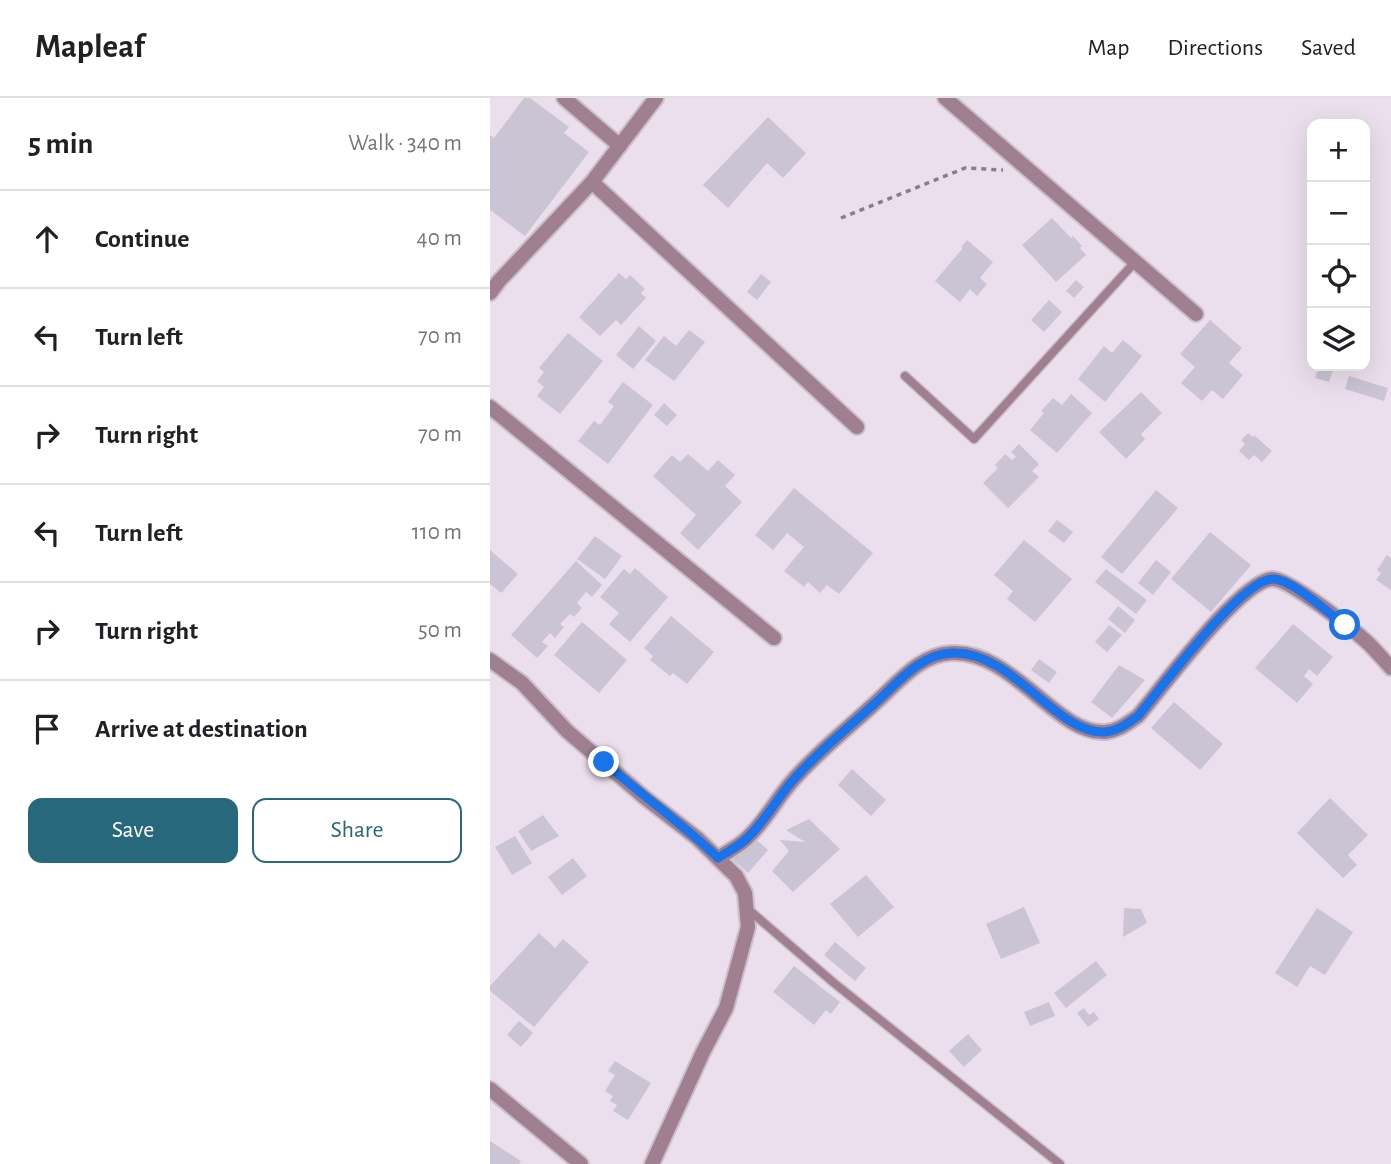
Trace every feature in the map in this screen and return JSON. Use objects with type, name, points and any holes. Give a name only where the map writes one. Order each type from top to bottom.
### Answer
[{"type":"street","points":[[564,98],[620,146]]},
{"type":"street","points":[[490,293],[592,182],[656,98]]},
{"type":"street","points":[[944,98],[1196,314]]},
{"type":"street","points":[[592,182],[857,427]]},
{"type":"street","points":[[490,407],[774,638]]},
{"type":"street","points":[[718,858],[745,840],[793,779],[902,677],[941,654],[956,653],[995,664],[1072,722],[1086,730],[1106,732],[1122,727],[1138,716],[1230,606],[1256,584],[1273,579],[1295,587],[1369,645],[1391,668]]},
{"type":"street","points":[[490,660],[522,683],[567,731],[697,838],[736,876],[746,893],[748,927],[726,1008],[652,1164]]},
{"type":"street","points":[[490,1088],[581,1164]]},
{"type":"lane","points":[[905,376],[974,439],[1134,263]]},
{"type":"lane","points":[[748,910],[1060,1164]]},
{"type":"path","points":[[841,218],[965,168],[1030,171]]},
{"type":"building","points":[[524,98],[530,98],[569,127],[564,133],[589,152],[525,236],[490,210],[490,135],[494,138]]},
{"type":"building","points":[[768,117],[806,153],[783,178],[767,163],[728,208],[703,185]]},
{"type":"building","points":[[1052,218],[1071,238],[1073,236],[1086,255],[1056,282],[1022,245]]},
{"type":"building","points":[[967,240],[993,262],[980,278],[987,284],[977,296],[970,289],[960,302],[935,281]]},
{"type":"building","points":[[619,273],[626,279],[630,275],[645,289],[641,293],[646,298],[621,325],[616,320],[600,336],[579,317]]},
{"type":"building","points":[[761,274],[771,282],[757,300],[747,292]]},
{"type":"building","points":[[1076,280],[1084,287],[1074,298],[1066,291]]},
{"type":"building","points":[[1049,300],[1062,312],[1044,332],[1031,320]]},
{"type":"building","points":[[1210,320],[1242,348],[1229,363],[1243,375],[1223,399],[1212,390],[1202,401],[1181,383],[1195,367],[1180,354]]},
{"type":"building","points":[[639,326],[656,341],[633,369],[616,355]]},
{"type":"building","points":[[689,330],[705,342],[674,381],[645,360],[664,336],[676,346]]},
{"type":"building","points":[[568,333],[603,361],[560,414],[537,396],[544,387],[537,381],[544,372],[539,368]]},
{"type":"building","points":[[1123,340],[1142,356],[1105,402],[1078,379],[1104,346],[1112,353]]},
{"type":"building","points":[[1317,371],[1333,371],[1329,382],[1315,378]]},
{"type":"building","points":[[1349,376],[1388,388],[1384,401],[1345,389]]},
{"type":"building","points":[[623,382],[653,405],[608,464],[578,441],[594,421],[600,425],[614,406],[608,402]]},
{"type":"building","points":[[1141,392],[1162,413],[1141,434],[1145,439],[1126,459],[1099,432]]},
{"type":"building","points":[[1071,394],[1092,413],[1057,453],[1030,430],[1044,413],[1041,411],[1053,398],[1062,405]]},
{"type":"building","points":[[664,403],[677,415],[667,426],[654,415]]},
{"type":"building","points":[[1248,433],[1272,451],[1262,462],[1254,455],[1249,460],[1239,451],[1245,444],[1241,440]]},
{"type":"building","points":[[1019,444],[1039,464],[1032,471],[1039,477],[1008,508],[983,483],[998,468],[995,465],[1005,454],[1012,460],[1016,457],[1011,452]]},
{"type":"building","points":[[688,454],[708,471],[718,460],[735,475],[725,486],[742,502],[698,550],[680,533],[696,515],[653,476],[672,455],[680,462]]},
{"type":"building","points":[[794,488],[873,553],[839,594],[827,585],[820,593],[808,582],[804,587],[784,571],[804,547],[787,533],[773,550],[755,535]]},
{"type":"building","points":[[1156,490],[1178,508],[1122,574],[1101,557]]},
{"type":"building","points":[[1057,520],[1073,532],[1064,543],[1048,531]]},
{"type":"building","points":[[1210,532],[1251,565],[1211,612],[1171,579]]},
{"type":"building","points":[[595,536],[622,556],[605,579],[577,559]]},
{"type":"building","points":[[1024,540],[1072,579],[1035,622],[1007,599],[1013,591],[994,575]]},
{"type":"building","points":[[490,550],[518,574],[501,593],[490,584]]},
{"type":"building","points":[[1387,555],[1391,558],[1391,590],[1376,580],[1381,573],[1377,570]]},
{"type":"building","points":[[1156,560],[1171,572],[1153,595],[1138,583]]},
{"type":"building","points":[[576,561],[602,585],[592,597],[586,592],[577,603],[582,608],[574,617],[570,614],[560,624],[564,627],[555,638],[550,633],[542,642],[548,646],[537,658],[511,635]]},
{"type":"building","points":[[635,568],[668,597],[630,642],[609,624],[619,613],[600,597],[624,569],[630,574]]},
{"type":"building","points":[[1106,569],[1147,600],[1136,614],[1095,582]]},
{"type":"building","points":[[1118,606],[1135,620],[1125,633],[1108,619]]},
{"type":"building","points":[[671,616],[714,652],[687,684],[673,673],[670,676],[650,660],[653,656],[644,648]]},
{"type":"building","points":[[582,622],[627,660],[599,693],[554,655]]},
{"type":"building","points":[[1293,624],[1333,657],[1317,676],[1309,669],[1304,676],[1313,684],[1297,703],[1255,668]]},
{"type":"building","points":[[1109,625],[1122,635],[1107,652],[1095,642]]},
{"type":"building","points":[[1039,659],[1057,672],[1049,683],[1031,670]]},
{"type":"building","points":[[1119,665],[1145,680],[1112,718],[1091,702]]},
{"type":"building","points":[[1174,702],[1223,744],[1200,770],[1151,728]]},
{"type":"building","points":[[852,769],[886,800],[871,816],[838,785]]},
{"type":"building","points":[[1330,798],[1368,835],[1348,855],[1357,865],[1343,878],[1297,833]]},
{"type":"building","points":[[543,815],[559,836],[531,851],[518,831]]},
{"type":"building","points":[[809,819],[840,849],[793,892],[772,871],[789,851],[780,840],[805,842],[786,830]]},
{"type":"building","points":[[515,836],[532,863],[512,875],[495,847]]},
{"type":"building","points":[[753,837],[768,850],[748,873],[733,860]]},
{"type":"building","points":[[573,858],[587,876],[562,895],[548,877]]},
{"type":"building","points":[[866,875],[894,907],[858,937],[830,904]]},
{"type":"building","points":[[1024,907],[1040,943],[1001,959],[986,924]]},
{"type":"building","points":[[1124,908],[1141,909],[1147,923],[1123,937]]},
{"type":"building","points":[[1317,908],[1353,932],[1325,975],[1310,966],[1297,987],[1275,973]]},
{"type":"building","points":[[539,933],[555,948],[563,939],[589,962],[534,1027],[490,991],[490,986]]},
{"type":"building","points":[[835,942],[866,968],[855,981],[824,955]]},
{"type":"building","points":[[1096,961],[1107,975],[1066,1008],[1054,993]]},
{"type":"building","points":[[794,966],[840,1002],[831,1014],[826,1010],[814,1025],[773,992]]},
{"type":"building","points":[[1049,1002],[1055,1016],[1030,1026],[1024,1012]]},
{"type":"building","points":[[1084,1008],[1089,1015],[1094,1012],[1099,1019],[1088,1027],[1077,1013]]},
{"type":"building","points":[[519,1021],[533,1033],[521,1047],[507,1035]]},
{"type":"building","points":[[968,1034],[982,1050],[964,1067],[949,1051]]},
{"type":"building","points":[[615,1061],[651,1083],[628,1120],[613,1111],[617,1105],[610,1101],[613,1096],[605,1091],[615,1075],[608,1071]]},
{"type":"building","points":[[490,1141],[521,1161],[519,1164],[490,1164]]},
{"type":"route","points":[[604,762],[718,858],[745,840],[793,779],[849,725],[902,677],[941,654],[956,653],[995,664],[1072,722],[1086,730],[1106,732],[1122,727],[1138,716],[1230,606],[1256,584],[1273,579],[1295,587],[1345,625]]}]
